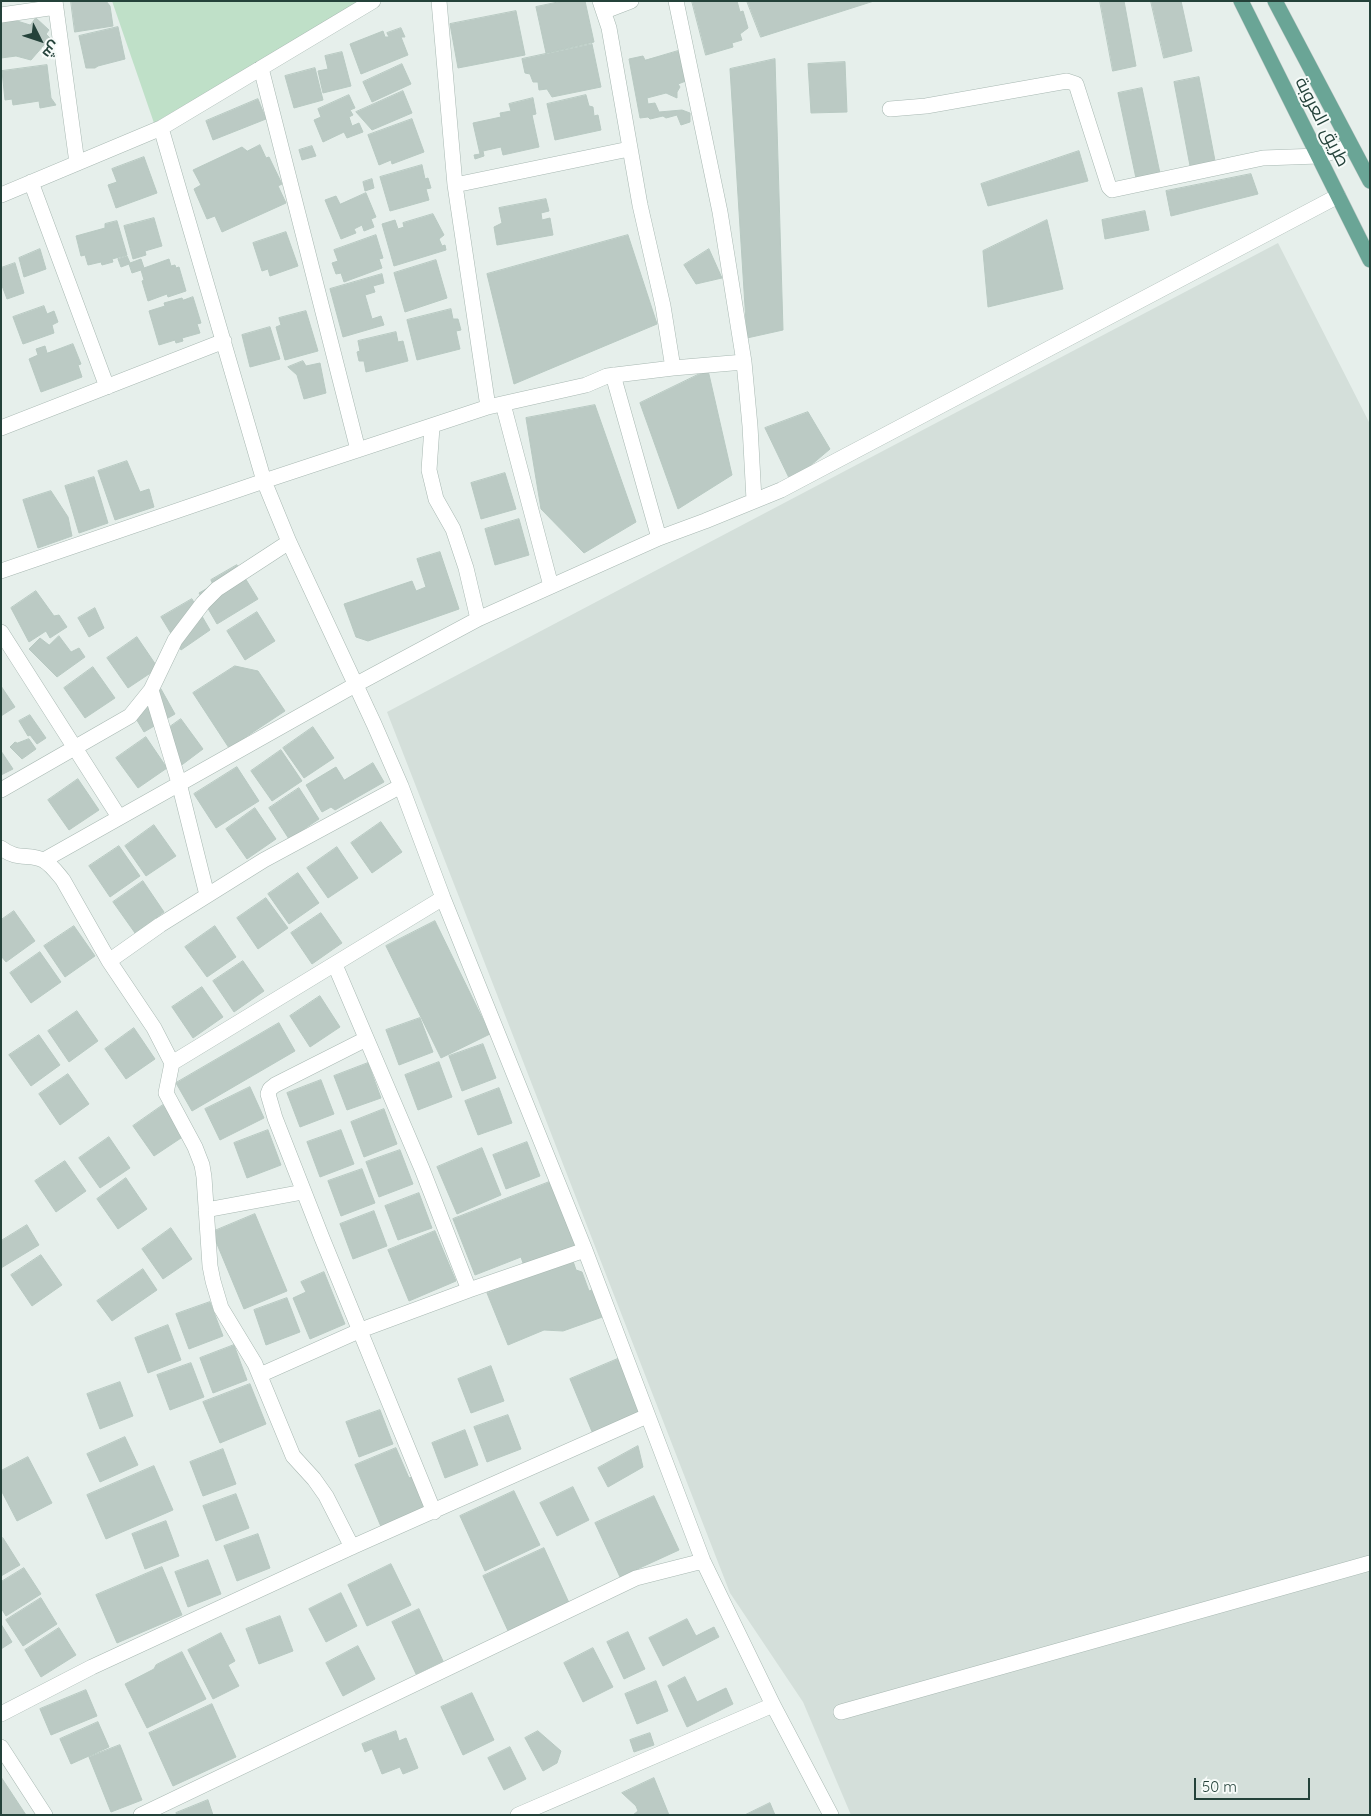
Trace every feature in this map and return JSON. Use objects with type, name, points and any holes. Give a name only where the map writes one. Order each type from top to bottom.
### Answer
[{"type":"main road","name":"طريق العروبة","points":[[1241,1],[1370,260]]},
{"type":"main road","points":[[1275,1],[1370,181]]},
{"type":"street","points":[[1,195],[161,128],[373,1]]},
{"type":"street","points":[[439,1],[455,185],[496,406],[551,586]]},
{"type":"street","points":[[631,1],[602,6],[609,28],[640,205],[663,306],[673,368]]},
{"type":"street","points":[[676,1],[720,212],[744,362],[751,436],[754,500]]},
{"type":"street","points":[[1,15],[56,4],[77,163]]},
{"type":"street","points":[[261,68],[358,450]]},
{"type":"street","points":[[890,109],[926,106],[1067,81],[1072,82],[1076,84],[1109,187],[1112,190],[1264,158],[1319,156],[1350,146]]},
{"type":"street","points":[[161,128],[264,481],[289,542],[401,786],[443,898],[585,1250],[703,1561],[773,1705],[830,1815]]},
{"type":"street","points":[[455,185],[630,149]]},
{"type":"street","points":[[31,182],[108,386]]},
{"type":"street","points":[[1,848],[15,856],[44,860],[355,685],[478,619],[659,538],[705,522],[781,490],[1338,196]]},
{"type":"street","points":[[1,428],[224,342]]},
{"type":"street","points":[[1,571],[264,481],[496,406],[586,385],[607,376],[744,362]]},
{"type":"street","points":[[613,376],[659,538]]},
{"type":"street","points":[[432,426],[429,470],[436,499],[452,529],[466,568],[478,619]]},
{"type":"street","points":[[1,790],[130,716],[151,690],[175,640],[203,603],[216,589],[289,542]]},
{"type":"street","points":[[1,632],[120,817]]},
{"type":"street","points":[[151,690],[179,783],[207,895]]},
{"type":"street","points":[[109,961],[207,895],[311,833],[401,786]]},
{"type":"street","points":[[44,860],[63,880],[109,961],[154,1028],[172,1063],[166,1093],[199,1156],[204,1177],[210,1266],[221,1308],[260,1375],[293,1456],[320,1488],[352,1547]]},
{"type":"street","points":[[172,1063],[443,898]]},
{"type":"street","points":[[335,965],[422,1169],[469,1290]]},
{"type":"street","points":[[366,1039],[275,1085],[268,1091],[268,1098],[303,1192],[434,1512]]},
{"type":"street","points":[[206,1210],[303,1192]]},
{"type":"street","points":[[260,1375],[361,1330],[585,1250]]},
{"type":"street","points":[[1,1714],[92,1667],[352,1547],[647,1416]]},
{"type":"street","points":[[141,1815],[636,1578],[703,1561]]},
{"type":"street","points":[[841,1712],[1370,1563]]},
{"type":"street","points":[[518,1815],[773,1705]]},
{"type":"street","points":[[1,1747],[45,1815]]},
{"type":"shaded area","points":[[1278,243],[1370,424],[1370,1815],[851,1815],[803,1702],[730,1593],[387,712]]},
{"type":"green space","points":[[112,1],[363,1],[154,123]]},
{"type":"building","points":[[71,1],[106,1],[110,6],[113,26],[75,32]]},
{"type":"building","points":[[563,1],[585,1],[594,42],[546,53],[536,7]]},
{"type":"building","points":[[692,1],[737,1],[740,12],[743,11],[748,28],[740,34],[742,40],[732,43],[733,47],[706,55]]},
{"type":"building","points":[[747,1],[874,1],[761,37]]},
{"type":"building","points":[[1100,1],[1124,1],[1136,66],[1113,71]]},
{"type":"building","points":[[1151,1],[1181,1],[1192,51],[1164,58]]},
{"type":"building","points":[[516,11],[525,55],[458,68],[450,24]]},
{"type":"building","points":[[36,18],[49,30],[46,34],[50,38],[31,60],[16,56],[1,58],[1,22],[14,20],[30,25]]},
{"type":"building","points":[[118,27],[125,59],[95,68],[86,68],[79,36]]},
{"type":"building","points":[[401,28],[405,37],[401,37],[408,55],[361,74],[350,44],[383,31],[385,37],[389,37],[387,33]]},
{"type":"building","points":[[592,44],[601,87],[552,97],[547,89],[539,90],[538,82],[533,82],[530,74],[525,73],[522,59]]},
{"type":"building","points":[[678,51],[686,81],[678,84],[680,87],[677,92],[677,98],[666,93],[647,98],[648,104],[655,103],[659,112],[682,110],[690,113],[690,122],[681,125],[677,115],[666,118],[663,116],[650,119],[648,117],[640,118],[629,59],[643,56],[645,60]]},
{"type":"building","points":[[342,52],[351,86],[323,93],[318,71],[328,69],[325,56]]},
{"type":"building","points":[[775,59],[783,330],[747,338],[730,69]]},
{"type":"building","points":[[845,62],[847,112],[811,113],[808,64]]},
{"type":"building","points":[[402,64],[411,84],[372,102],[363,82]]},
{"type":"building","points":[[47,65],[51,98],[56,105],[40,108],[39,101],[13,105],[12,99],[5,100],[2,71]]},
{"type":"building","points":[[315,68],[323,100],[294,108],[285,76]]},
{"type":"building","points":[[1199,77],[1216,166],[1191,171],[1174,82]]},
{"type":"building","points":[[1142,88],[1161,178],[1137,183],[1118,93]]},
{"type":"building","points":[[403,91],[412,113],[372,130],[356,112]]},
{"type":"building","points":[[349,95],[355,108],[350,110],[353,115],[349,117],[352,126],[359,123],[363,132],[347,138],[344,132],[323,142],[314,120],[321,117],[318,109]]},
{"type":"building","points":[[586,95],[589,106],[593,107],[594,116],[598,115],[601,130],[555,140],[547,104]]},
{"type":"building","points":[[533,98],[536,114],[532,115],[539,147],[503,155],[501,147],[483,151],[484,156],[475,159],[474,155],[480,154],[473,123],[501,117],[500,113],[511,111],[509,104]]},
{"type":"building","points":[[258,99],[266,119],[213,140],[206,121]]},
{"type":"building","points":[[412,119],[424,152],[392,164],[391,160],[379,165],[368,135]]},
{"type":"building","points":[[260,145],[266,158],[269,157],[282,184],[278,186],[286,203],[222,232],[215,216],[207,219],[194,189],[201,185],[193,170],[242,147],[247,151]]},
{"type":"building","points":[[312,146],[316,156],[302,160],[299,150]]},
{"type":"building","points":[[1079,151],[1088,181],[988,206],[981,184]]},
{"type":"building","points":[[144,157],[157,193],[116,208],[108,185],[117,182],[112,169]]},
{"type":"building","points":[[422,165],[425,179],[428,178],[431,188],[426,189],[429,200],[390,211],[380,177]]},
{"type":"building","points":[[1251,174],[1258,194],[1171,216],[1166,191]]},
{"type":"building","points":[[372,179],[374,188],[365,191],[363,182]]},
{"type":"building","points":[[366,193],[376,217],[371,219],[374,227],[364,231],[362,225],[354,229],[356,233],[341,239],[325,200],[336,196],[340,204]]},
{"type":"building","points":[[546,199],[549,211],[541,213],[542,220],[550,218],[553,235],[497,245],[494,227],[502,223],[499,208]]},
{"type":"building","points":[[1145,211],[1149,230],[1105,239],[1102,220]]},
{"type":"building","points":[[433,214],[444,235],[439,239],[442,246],[445,245],[446,250],[394,266],[382,224],[395,220],[398,229],[404,227],[403,223]]},
{"type":"building","points":[[154,218],[162,246],[145,251],[146,255],[133,259],[124,226]]},
{"type":"building","points":[[1047,220],[1063,289],[988,307],[983,251]]},
{"type":"building","points":[[117,221],[127,255],[112,259],[113,262],[102,265],[101,262],[88,265],[85,255],[81,256],[76,236],[105,228],[105,224]]},
{"type":"building","points":[[286,232],[298,266],[270,276],[268,269],[262,271],[253,243]]},
{"type":"building","points":[[376,235],[383,258],[379,259],[382,268],[344,282],[341,273],[336,274],[332,263],[338,261],[334,250]]},
{"type":"building","points":[[628,235],[657,324],[514,384],[487,274]]},
{"type":"building","points":[[40,249],[46,269],[24,277],[19,258]]},
{"type":"building","points":[[709,249],[722,278],[696,284],[684,265]]},
{"type":"building","points":[[127,256],[130,263],[141,259],[144,268],[169,259],[171,266],[179,267],[186,291],[168,297],[167,294],[148,301],[141,270],[132,273],[129,264],[121,267],[118,259]]},
{"type":"building","points":[[436,260],[447,298],[405,312],[394,273]]},
{"type":"building","points":[[15,263],[24,293],[7,299],[1,283],[1,268]]},
{"type":"building","points":[[382,274],[384,283],[373,286],[375,292],[365,295],[372,319],[381,316],[384,325],[343,337],[330,289]]},
{"type":"building","points":[[193,297],[201,323],[197,324],[200,333],[182,338],[183,341],[176,343],[175,340],[159,345],[149,311],[165,306],[164,303]]},
{"type":"building","points":[[44,306],[47,314],[54,311],[58,322],[52,325],[54,333],[23,344],[13,317]]},
{"type":"building","points":[[451,309],[453,319],[458,319],[461,330],[456,331],[460,349],[417,360],[407,320]]},
{"type":"building","points":[[306,311],[318,351],[285,360],[276,327],[281,325],[279,318]]},
{"type":"building","points":[[270,327],[280,359],[250,367],[242,335]]},
{"type":"building","points":[[396,332],[398,342],[403,341],[408,361],[366,372],[364,361],[359,361],[357,352],[360,351],[358,341]]},
{"type":"building","points":[[73,344],[81,364],[78,365],[82,377],[41,392],[29,359],[38,355],[36,349],[45,346],[47,353]]},
{"type":"building","points":[[303,361],[306,366],[320,363],[326,393],[304,399],[297,375],[288,367]]},
{"type":"building","points":[[708,370],[732,475],[678,509],[640,403]]},
{"type":"building","points":[[595,405],[636,522],[584,553],[541,509],[526,418]]},
{"type":"building","points":[[808,412],[830,449],[791,482],[765,428]]},
{"type":"building","points":[[127,461],[140,492],[149,489],[154,507],[115,520],[98,471]]},
{"type":"building","points":[[505,473],[516,509],[481,519],[471,483]]},
{"type":"building","points":[[94,477],[108,523],[79,533],[65,486]]},
{"type":"building","points":[[51,491],[68,517],[72,536],[38,548],[23,500]]},
{"type":"building","points":[[519,519],[529,555],[495,565],[485,529]]},
{"type":"building","points":[[440,552],[459,609],[368,641],[356,637],[344,604],[412,581],[416,591],[426,587],[417,559]]},
{"type":"building","points":[[237,565],[258,599],[217,624],[199,593],[213,585],[211,580]]},
{"type":"building","points":[[36,591],[54,616],[59,615],[67,627],[50,638],[46,631],[29,642],[11,608]]},
{"type":"building","points":[[192,599],[210,630],[181,650],[161,617]]},
{"type":"building","points":[[95,608],[104,628],[89,637],[78,618]]},
{"type":"building","points":[[257,612],[275,641],[245,660],[227,631]]},
{"type":"building","points":[[59,636],[71,652],[79,648],[85,657],[57,677],[29,649],[40,638],[49,645]]},
{"type":"building","points":[[137,637],[158,668],[128,688],[107,658]]},
{"type":"building","points":[[235,666],[258,671],[285,711],[229,748],[193,693]]},
{"type":"building","points":[[93,667],[115,698],[85,718],[64,688]]},
{"type":"building","points":[[1,686],[15,707],[1,716]]},
{"type":"building","points":[[161,689],[175,714],[144,732],[129,707]]},
{"type":"building","points":[[30,715],[46,738],[37,744],[30,735],[28,736],[19,721]]},
{"type":"building","points":[[181,719],[203,749],[179,767],[157,736]]},
{"type":"building","points":[[313,727],[334,758],[304,778],[283,748]]},
{"type":"building","points":[[146,737],[167,768],[138,788],[116,758]]},
{"type":"building","points":[[29,739],[36,749],[22,759],[10,747],[15,742]]},
{"type":"building","points":[[281,750],[302,781],[272,801],[251,771]]},
{"type":"building","points":[[1,751],[13,769],[1,775]]},
{"type":"building","points":[[373,763],[384,782],[335,810],[331,807],[322,812],[306,785],[336,767],[344,780]]},
{"type":"building","points":[[237,767],[259,801],[216,828],[194,794]]},
{"type":"building","points":[[78,779],[99,810],[69,830],[48,800]]},
{"type":"building","points":[[299,788],[319,819],[289,839],[269,808]]},
{"type":"building","points":[[255,808],[276,839],[247,859],[226,829]]},
{"type":"building","points":[[381,822],[402,852],[372,873],[351,843]]},
{"type":"building","points":[[154,825],[176,856],[146,876],[125,846]]},
{"type":"building","points":[[119,846],[140,876],[110,897],[89,866]]},
{"type":"building","points":[[337,847],[358,878],[328,898],[307,868]]},
{"type":"building","points":[[298,873],[319,903],[289,924],[268,894]]},
{"type":"building","points":[[143,881],[164,912],[135,933],[113,902]]},
{"type":"building","points":[[266,898],[288,928],[258,949],[237,918]]},
{"type":"building","points":[[14,911],[35,941],[6,962],[1,956],[1,920]]},
{"type":"building","points":[[321,913],[342,943],[312,964],[291,933]]},
{"type":"building","points":[[435,921],[490,1034],[441,1058],[386,946]]},
{"type":"building","points":[[74,926],[95,956],[65,977],[44,946]]},
{"type":"building","points":[[215,926],[236,957],[207,977],[185,947]]},
{"type":"building","points":[[40,952],[61,982],[31,1003],[10,973]]},
{"type":"building","points":[[243,961],[264,991],[234,1012],[213,981]]},
{"type":"building","points":[[202,987],[223,1017],[193,1038],[172,1007]]},
{"type":"building","points":[[320,996],[340,1027],[310,1047],[290,1016]]},
{"type":"building","points":[[77,1011],[98,1041],[69,1062],[48,1031]]},
{"type":"building","points":[[420,1018],[433,1052],[399,1065],[386,1030]]},
{"type":"building","points":[[279,1023],[295,1051],[192,1111],[176,1083]]},
{"type":"building","points":[[134,1028],[155,1059],[126,1079],[105,1049]]},
{"type":"building","points":[[39,1035],[60,1065],[31,1086],[9,1055]]},
{"type":"building","points":[[483,1044],[496,1078],[462,1091],[449,1056]]},
{"type":"building","points":[[439,1062],[452,1097],[418,1110],[405,1075]]},
{"type":"building","points":[[368,1063],[381,1098],[347,1110],[334,1076]]},
{"type":"building","points":[[68,1074],[89,1104],[60,1125],[39,1094]]},
{"type":"building","points":[[321,1080],[334,1114],[300,1127],[287,1093]]},
{"type":"building","points":[[250,1087],[264,1118],[220,1140],[205,1109]]},
{"type":"building","points":[[499,1088],[512,1123],[478,1135],[465,1101]]},
{"type":"building","points":[[163,1105],[184,1136],[154,1156],[133,1126]]},
{"type":"building","points":[[384,1109],[397,1144],[364,1157],[351,1122]]},
{"type":"building","points":[[268,1130],[281,1165],[247,1178],[234,1143]]},
{"type":"building","points":[[341,1130],[354,1164],[320,1177],[307,1142]]},
{"type":"building","points":[[109,1137],[130,1168],[100,1188],[79,1158]]},
{"type":"building","points":[[527,1142],[540,1176],[506,1189],[493,1155]]},
{"type":"building","points":[[482,1148],[501,1195],[457,1214],[437,1167]]},
{"type":"building","points":[[400,1150],[413,1184],[379,1197],[366,1162]]},
{"type":"building","points":[[65,1161],[86,1191],[56,1212],[35,1181]]},
{"type":"building","points":[[362,1169],[375,1203],[341,1216],[328,1181]]},
{"type":"building","points":[[126,1178],[147,1209],[118,1229],[97,1199]]},
{"type":"building","points":[[552,1181],[577,1246],[524,1266],[521,1257],[475,1275],[453,1219]]},
{"type":"building","points":[[419,1193],[432,1228],[398,1240],[385,1206]]},
{"type":"building","points":[[374,1211],[387,1246],[353,1259],[340,1224]]},
{"type":"building","points":[[255,1214],[287,1291],[244,1309],[212,1232]]},
{"type":"building","points":[[27,1225],[39,1245],[1,1268],[1,1241]]},
{"type":"building","points":[[171,1228],[192,1259],[163,1279],[142,1249]]},
{"type":"building","points":[[435,1231],[456,1281],[409,1301],[388,1250]]},
{"type":"building","points":[[41,1255],[62,1285],[32,1306],[11,1275]]},
{"type":"building","points":[[572,1258],[576,1270],[582,1272],[589,1291],[598,1288],[608,1315],[563,1331],[544,1330],[508,1345],[487,1293]]},
{"type":"building","points":[[143,1269],[157,1290],[112,1321],[97,1301]]},
{"type":"building","points":[[324,1272],[345,1324],[310,1339],[293,1298],[306,1292],[301,1282]]},
{"type":"building","points":[[287,1298],[300,1332],[266,1345],[254,1310]]},
{"type":"building","points":[[210,1302],[223,1336],[189,1349],[176,1314]]},
{"type":"building","points":[[168,1325],[181,1360],[148,1373],[135,1338]]},
{"type":"building","points":[[234,1345],[247,1380],[213,1393],[200,1358]]},
{"type":"building","points":[[620,1358],[643,1413],[593,1434],[570,1379]]},
{"type":"building","points":[[191,1363],[204,1397],[170,1410],[157,1375]]},
{"type":"building","points":[[491,1366],[504,1401],[471,1413],[458,1379]]},
{"type":"building","points":[[120,1382],[133,1416],[100,1429],[87,1394]]},
{"type":"building","points":[[250,1384],[266,1424],[220,1443],[203,1402]]},
{"type":"building","points":[[380,1410],[393,1444],[359,1457],[346,1422]]},
{"type":"building","points":[[508,1415],[521,1449],[487,1462],[474,1427]]},
{"type":"building","points":[[465,1430],[478,1465],[445,1478],[432,1443]]},
{"type":"building","points":[[125,1437],[138,1465],[100,1482],[87,1454]]},
{"type":"building","points":[[638,1446],[643,1467],[608,1487],[598,1468]]},
{"type":"building","points":[[396,1448],[409,1478],[415,1476],[429,1508],[382,1529],[355,1465]]},
{"type":"building","points":[[223,1449],[236,1484],[203,1496],[190,1462]]},
{"type":"building","points":[[28,1457],[52,1503],[17,1521],[1,1490],[1,1471]]},
{"type":"building","points":[[154,1466],[173,1510],[106,1539],[87,1495]]},
{"type":"building","points":[[573,1487],[589,1520],[557,1536],[540,1503]]},
{"type":"building","points":[[514,1491],[540,1545],[485,1571],[460,1516]]},
{"type":"building","points":[[236,1494],[249,1528],[216,1541],[203,1506]]},
{"type":"building","points":[[654,1496],[679,1550],[620,1577],[595,1523]]},
{"type":"building","points":[[166,1521],[179,1556],[145,1569],[132,1534]]},
{"type":"building","points":[[258,1534],[270,1568],[237,1581],[224,1546]]},
{"type":"building","points":[[3,1538],[20,1565],[1,1576],[1,1539]]},
{"type":"building","points":[[544,1548],[570,1605],[509,1633],[483,1576]]},
{"type":"building","points":[[208,1560],[221,1594],[188,1607],[175,1572]]},
{"type":"building","points":[[391,1564],[411,1605],[367,1626],[348,1585]]},
{"type":"building","points":[[162,1567],[182,1615],[117,1643],[96,1595]]},
{"type":"building","points":[[24,1568],[41,1594],[6,1616],[1,1608],[1,1582]]},
{"type":"building","points":[[341,1593],[357,1626],[326,1642],[309,1609]]},
{"type":"building","points":[[41,1598],[57,1624],[23,1646],[6,1620]]},
{"type":"building","points":[[419,1609],[443,1661],[416,1674],[392,1622]]},
{"type":"building","points":[[280,1616],[293,1651],[259,1664],[246,1629]]},
{"type":"building","points":[[687,1619],[696,1636],[714,1627],[719,1637],[663,1666],[649,1638]]},
{"type":"building","points":[[1,1624],[12,1642],[1,1649]]},
{"type":"building","points":[[59,1628],[76,1655],[41,1677],[25,1650]]},
{"type":"building","points":[[628,1632],[645,1669],[624,1679],[607,1642]]},
{"type":"building","points":[[221,1633],[235,1661],[228,1665],[239,1686],[213,1699],[188,1650]]},
{"type":"building","points":[[358,1646],[375,1679],[343,1696],[326,1663]]},
{"type":"building","points":[[593,1648],[613,1687],[583,1702],[564,1663]]},
{"type":"building","points":[[182,1652],[206,1699],[147,1728],[125,1684]]},
{"type":"building","points":[[685,1677],[697,1702],[726,1688],[733,1704],[687,1727],[668,1686]]},
{"type":"building","points":[[656,1681],[668,1711],[637,1724],[625,1694]]},
{"type":"building","points":[[86,1690],[97,1716],[51,1735],[40,1709]]},
{"type":"building","points":[[472,1693],[494,1740],[463,1755],[441,1707]]},
{"type":"building","points":[[212,1704],[236,1757],[173,1786],[149,1733]]},
{"type":"building","points":[[98,1722],[109,1747],[71,1764],[60,1739]]},
{"type":"building","points":[[396,1731],[399,1741],[406,1738],[418,1768],[403,1774],[400,1767],[382,1774],[372,1749],[365,1752],[362,1744]]},
{"type":"building","points":[[538,1731],[561,1751],[557,1763],[543,1771],[525,1738]]},
{"type":"building","points":[[650,1733],[654,1745],[634,1752],[630,1740]]},
{"type":"building","points":[[120,1745],[142,1800],[111,1812],[89,1757]]},
{"type":"building","points":[[510,1747],[526,1779],[504,1790],[488,1758]]},
{"type":"building","points":[[1,1777],[26,1815],[1,1815]]},
{"type":"building","points":[[654,1778],[669,1815],[633,1815],[638,1811],[636,1806],[622,1793]]},
{"type":"building","points":[[208,1800],[213,1815],[177,1815],[176,1813]]},
{"type":"building","points":[[770,1803],[775,1815],[745,1815]]}]
